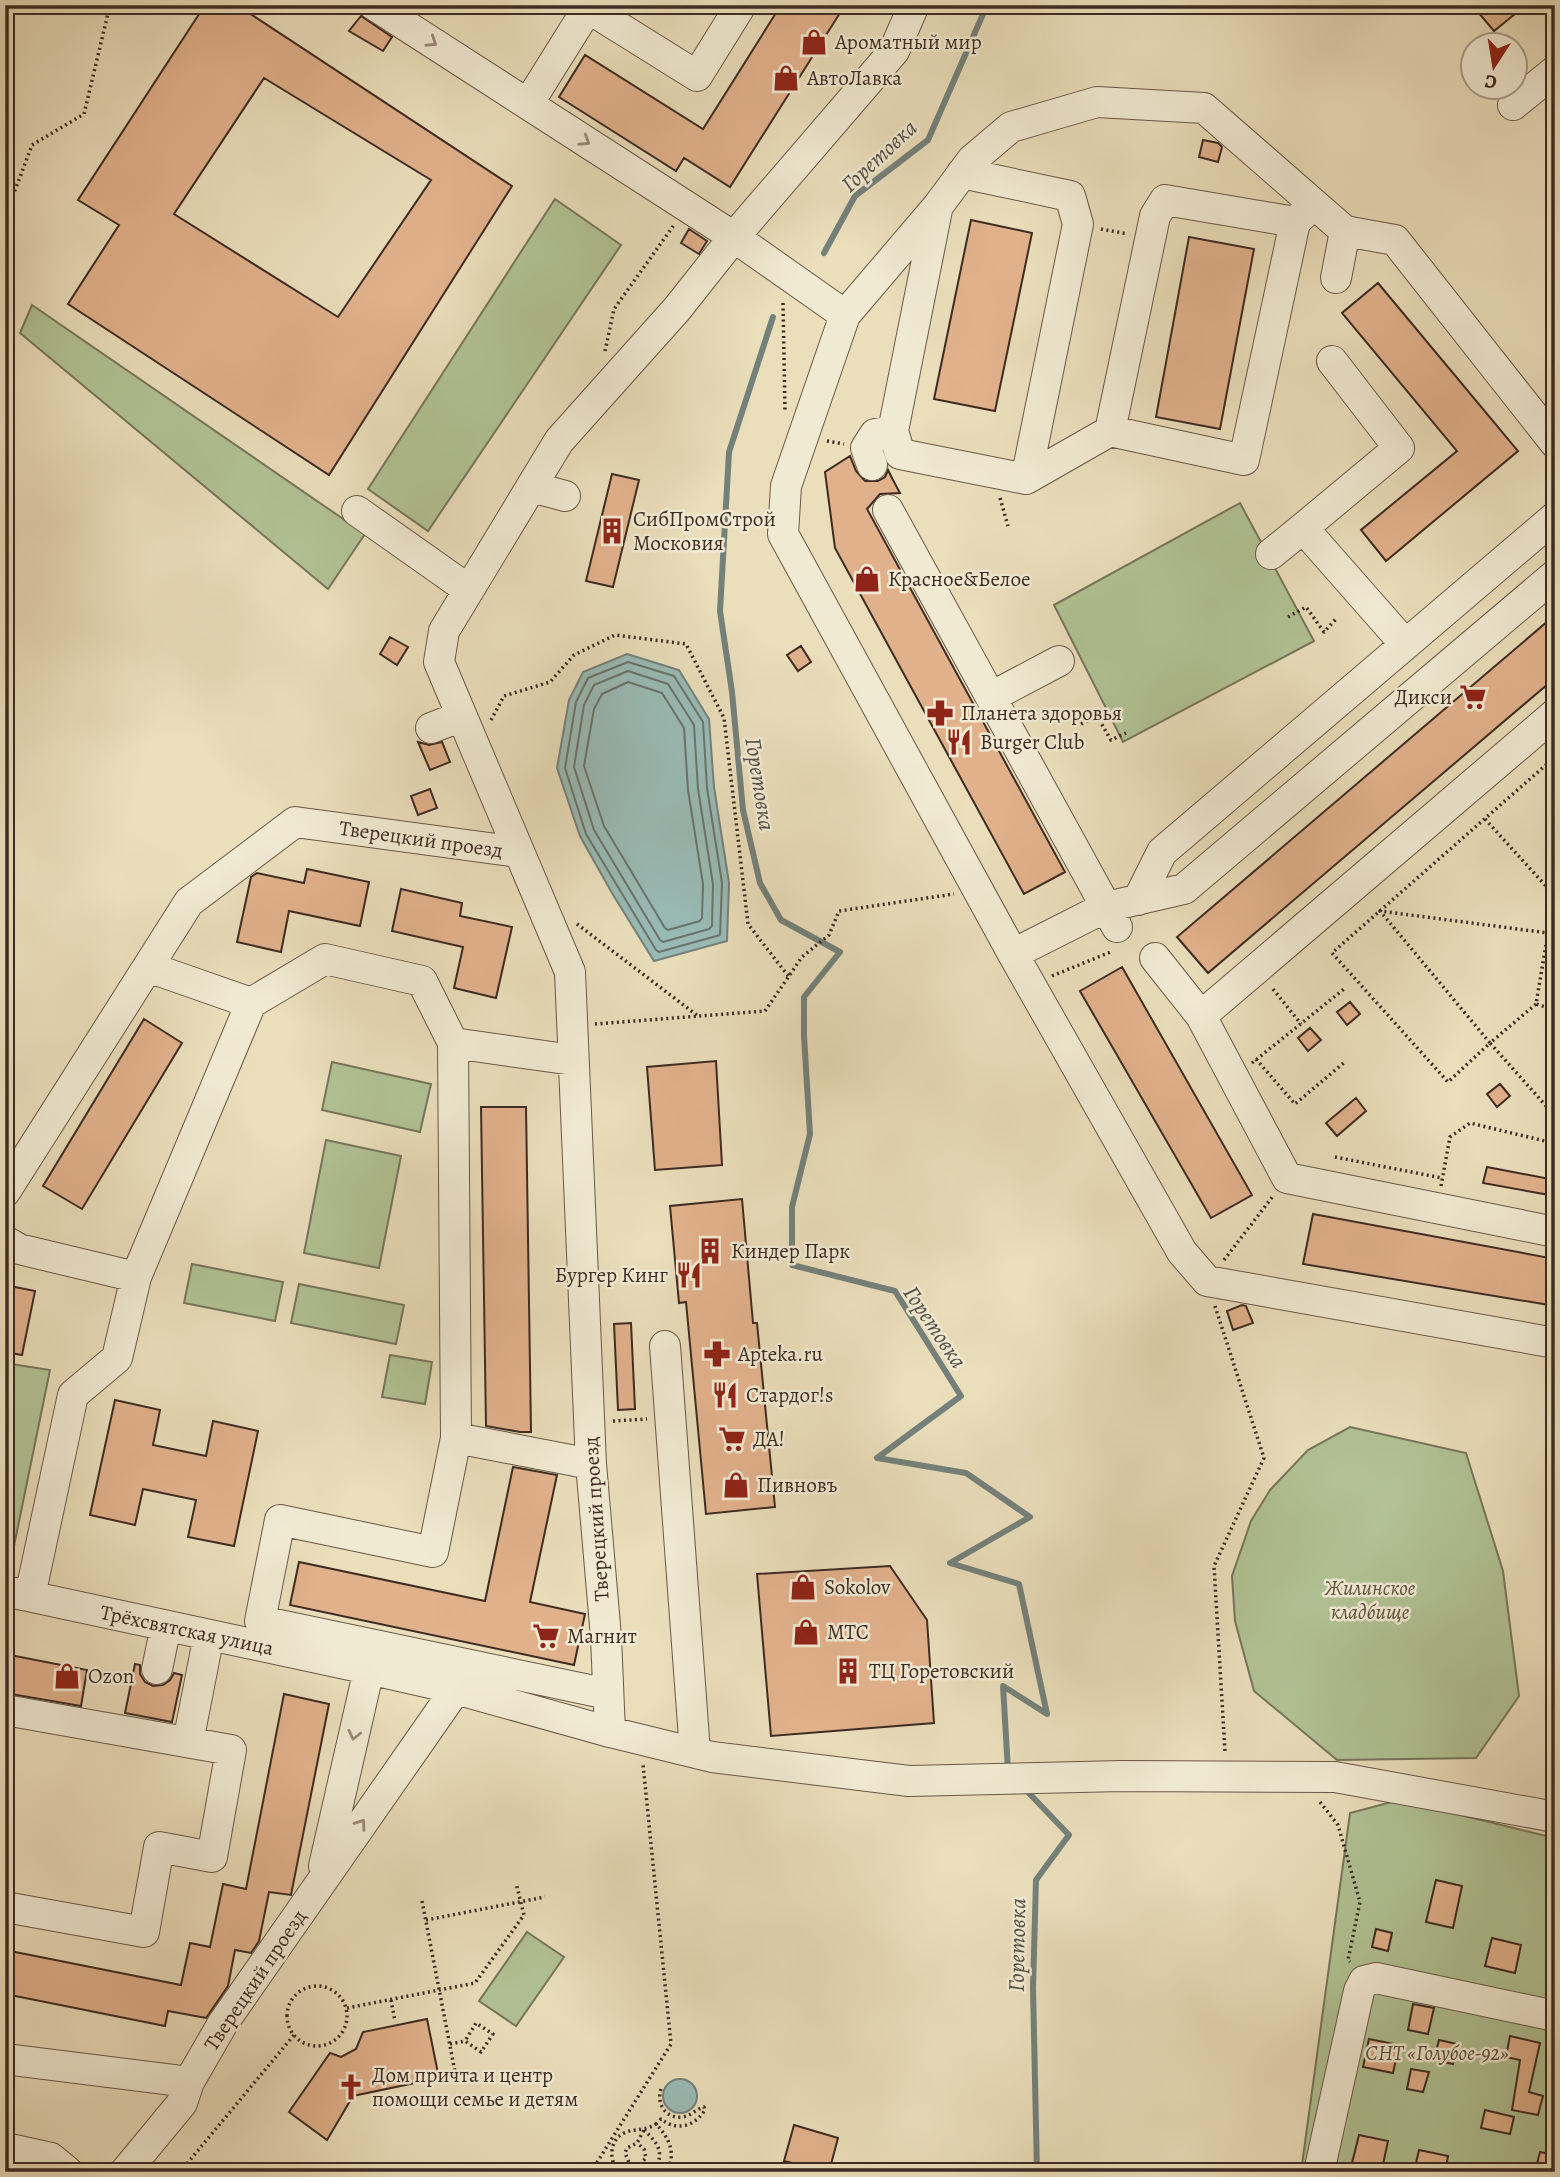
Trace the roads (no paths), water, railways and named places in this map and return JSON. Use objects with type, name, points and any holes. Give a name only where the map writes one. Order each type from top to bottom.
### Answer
[{"type":"lane","points":[[374,5],[687,206],[845,315]]},
{"type":"lane","points":[[528,104],[588,8],[697,76],[741,5]]},
{"type":"lane","points":[[519,852],[473,723],[439,662],[444,631],[559,441],[677,309],[734,237],[894,51],[915,5]]},
{"type":"lane","points":[[1513,105],[1555,71]]},
{"type":"lane","points":[[1304,213],[1204,108],[1097,102],[1011,127],[972,160],[845,315],[794,428],[783,534],[1013,954],[1182,1252],[1207,1281],[1555,1343]]},
{"type":"lane","points":[[962,173],[1070,196],[1078,224],[1026,479]]},
{"type":"lane","points":[[1110,431],[1155,216],[1165,200],[1304,213],[1345,231],[1395,240],[1551,431]]},
{"type":"lane","points":[[937,206],[893,430],[900,454],[1026,479],[1110,431],[1244,460],[1304,213]]},
{"type":"lane","points":[[1336,278],[1345,231]]},
{"type":"lane","points":[[1270,554],[1399,448],[1332,361]]},
{"type":"lane","points":[[869,456],[875,434],[893,430]]},
{"type":"lane","points":[[532,487],[565,496]]},
{"type":"lane","points":[[888,510],[1113,928]]},
{"type":"lane","points":[[356,511],[469,590]]},
{"type":"lane","points":[[1013,954],[1113,928],[1138,900],[1162,852],[1555,517]]},
{"type":"lane","points":[[1303,528],[1405,644]]},
{"type":"lane","points":[[1138,900],[1185,889],[1555,575]]},
{"type":"lane","points":[[991,697],[1059,661]]},
{"type":"lane","points":[[1201,1016],[1555,714]]},
{"type":"lane","points":[[431,728],[473,723]]},
{"type":"lane","name":"Тверецкий проезд","points":[[148,967],[189,902],[295,822],[519,852],[570,972],[591,1464],[610,1731]]},
{"type":"lane","points":[[1155,958],[1245,1069],[1287,1178],[1555,1233]]},
{"type":"lane","points":[[18,1594],[73,1395],[117,1358],[136,1277],[251,1003],[325,959],[422,981],[453,1043],[456,1438],[433,1552],[280,1520],[260,1620],[608,1694]]},
{"type":"lane","points":[[5,1192],[148,967],[251,1003]]},
{"type":"lane","points":[[453,1043],[573,1060]]},
{"type":"lane","points":[[5,1241],[19,1249],[136,1277]]},
{"type":"lane","points":[[665,1346],[695,1752]]},
{"type":"lane","points":[[456,1438],[591,1464]]},
{"type":"lane","name":"Трёхсвятская улица","points":[[18,1594],[369,1669]]},
{"type":"lane","points":[[157,1669],[166,1626]]},
{"type":"lane","points":[[188,1741],[209,1635]]},
{"type":"lane","points":[[369,1669],[456,1689],[712,1757],[909,1781],[1335,1777],[1555,1818]]},
{"type":"lane","name":"Тверецкий проезд","points":[[125,2172],[181,2102],[189,2082],[223,2023],[321,1880],[369,1669]]},
{"type":"lane","points":[[321,1880],[456,1689]]},
{"type":"lane","points":[[5,1710],[231,1750],[212,1857],[159,1847],[144,1933],[5,1907]]},
{"type":"lane","points":[[1319,2172],[1359,1991],[1364,1981],[1376,1978],[1555,2016]]},
{"type":"lane","points":[[5,2059],[189,2082]]},
{"type":"lane","points":[[5,2148],[51,2158],[68,2172]]},
{"type":"water","points":[[627,654],[679,670],[709,719],[714,787],[729,883],[727,941],[654,961],[580,836],[557,768],[569,700],[583,672]]},
{"type":"water","points":[[680,2079],[692,2084],[697,2096],[692,2108],[680,2113],[668,2108],[663,2096],[668,2084]]},
{"type":"waterway","name":"Горетовка","points":[[824,253],[855,196],[928,140],[987,5]]},
{"type":"waterway","name":"Горетовка","points":[[773,317],[729,452],[720,611],[732,692],[743,810],[760,883],[781,920],[840,952],[804,997],[810,1134],[792,1207],[792,1265],[895,1291],[961,1396],[877,1458],[966,1473],[1030,1517],[950,1563],[1019,1584],[1047,1714],[1003,1686],[1008,1771]]},
{"type":"waterway","name":"Горетовка","points":[[1025,1789],[1069,1835],[1036,1880],[1033,1988],[1037,2172]]},
{"type":"place","name":"Ароматный мир","points":[[814,42]]},
{"type":"place","name":"АвтоЛавка","points":[[786,78]]},
{"type":"place","name":"СибПромСтрой Московия","points":[[612,531]]},
{"type":"place","name":"Красное&Белое","points":[[867,579]]},
{"type":"place","name":"Дикси","points":[[1473,697]]},
{"type":"place","name":"Планета здоровья","points":[[940,713]]},
{"type":"place","name":"Burger Club","points":[[959,742]]},
{"type":"place","name":"Киндер Парк","points":[[710,1251]]},
{"type":"place","name":"Бургер Кинг","points":[[689,1275]]},
{"type":"place","name":"Apteka.ru","points":[[717,1354]]},
{"type":"place","name":"Стардог!s","points":[[725,1395]]},
{"type":"place","name":"ДА!","points":[[732,1439]]},
{"type":"place","name":"Пивновъ","points":[[736,1485]]},
{"type":"place","name":"Sokolov","points":[[803,1587]]},
{"type":"place","name":"МТС","points":[[806,1632]]},
{"type":"place","name":"Магнит","points":[[546,1636]]},
{"type":"place","name":"ТЦ Горетовский","points":[[848,1671]]},
{"type":"place","name":"Ozon","points":[[67,1676]]},
{"type":"place","name":"Дом причта и центр помощи семье и детям","points":[[351,2087]]},
{"type":"park label","name":"Жилинское кладбище","points":[[1370,1600]]},
{"type":"park label","name":"СНТ «Голубое-92»","points":[[1437,2053]]}]
